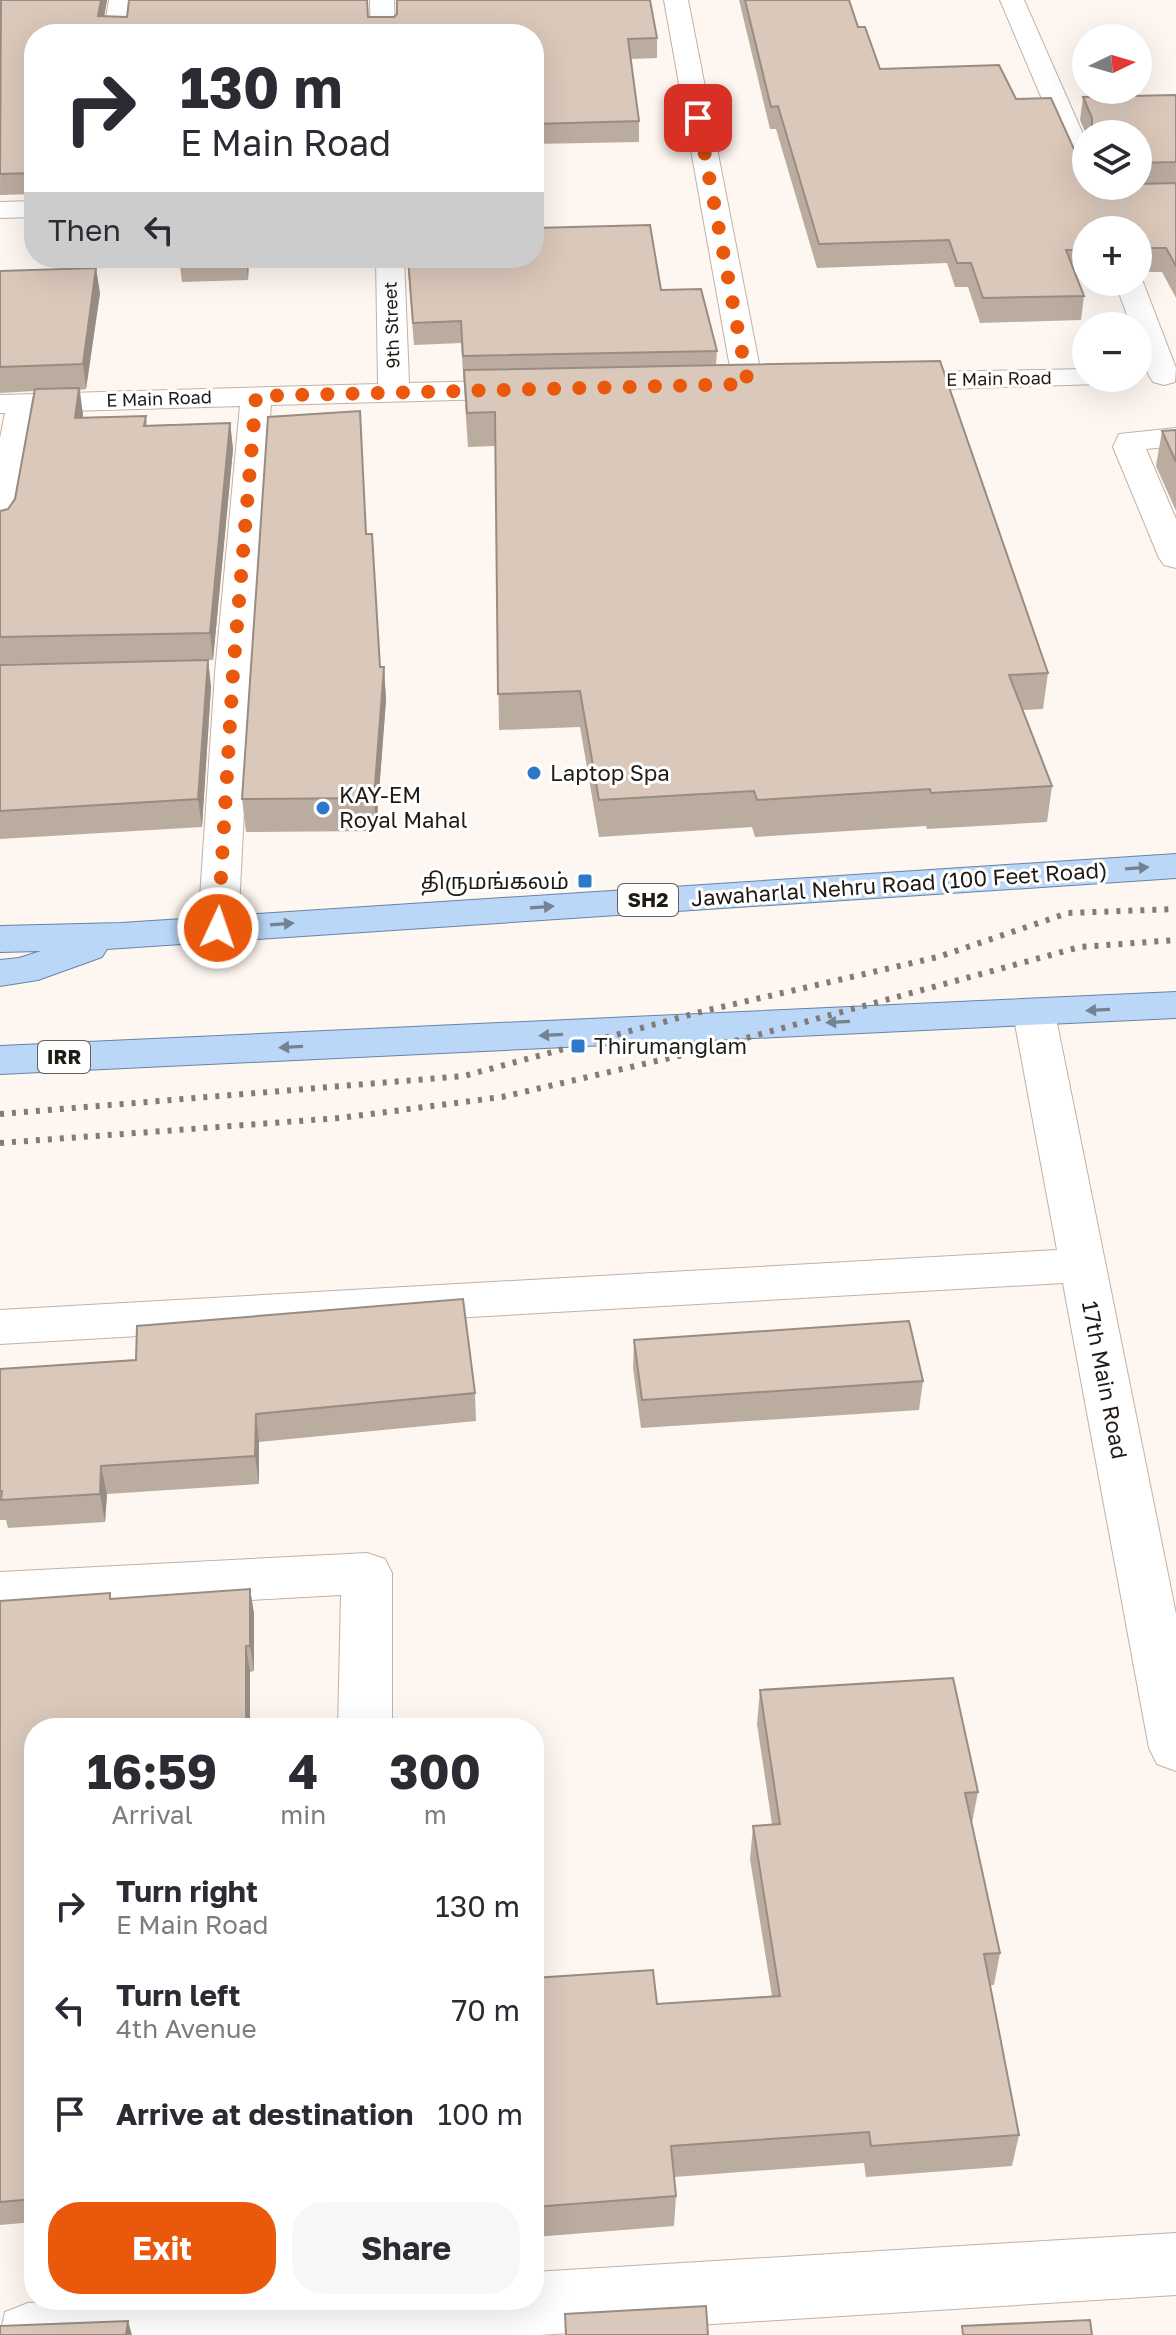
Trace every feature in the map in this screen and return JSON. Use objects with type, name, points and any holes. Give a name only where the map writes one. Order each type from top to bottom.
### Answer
[{"type":"main road","name":"Jawaharlal Nehru Road (100 Feet Road)","points":[[0,939],[121,936],[1176,866]]},
{"type":"main road","name":"SH2","points":[[0,973],[24,971],[121,936]]},
{"type":"main road","points":[[0,1031],[129,1055],[1176,1005]]},
{"type":"main road","name":"IRR","points":[[0,1060],[129,1055]]},
{"type":"street","points":[[117,24],[121,0]]},
{"type":"street","points":[[382,0],[383,24]]},
{"type":"street","points":[[676,0],[748,384]]},
{"type":"street","points":[[1012,0],[1072,139]]},
{"type":"street","points":[[0,210],[24,209]]},
{"type":"street","name":"9th Street","points":[[390,268],[394,392]]},
{"type":"street","points":[[1133,296],[1159,376]]},
{"type":"street","name":"E Main Road","points":[[856,382],[1072,378]]},
{"type":"street","points":[[717,385],[779,384]]},
{"type":"street","name":"E Main Road","points":[[11,403],[548,388]]},
{"type":"street","points":[[218,928],[218,674],[256,396]]},
{"type":"street","points":[[0,525],[11,403]]},
{"type":"street","points":[[1176,437],[1140,438],[1130,441],[1129,447],[1176,558]]},
{"type":"street","name":"17th Main Road","points":[[1034,1013],[1176,1748]]},
{"type":"street","points":[[0,1327],[1083,1265]]},
{"type":"street","points":[[0,1593],[367,1573],[365,1718]]},
{"type":"street","points":[[544,2298],[1176,2264]]},
{"type":"street","points":[[28,2335],[332,2310]]},
{"type":"building","points":[[1,0],[101,0],[98,16],[127,17],[129,0],[367,0],[368,17],[394,17],[397,14],[397,0],[650,0],[657,38],[628,39],[639,121],[544,124],[544,24],[24,24],[24,173],[0,174]]},
{"type":"building","points":[[745,0],[849,0],[858,27],[865,27],[880,69],[999,65],[1016,99],[1051,98],[1072,145],[1072,200],[1152,200],[1152,184],[1176,183],[1176,266],[1166,248],[1152,248],[1152,216],[1072,216],[1072,250],[1066,250],[1072,265],[1072,296],[1084,296],[983,298],[971,263],[957,263],[949,240],[819,244],[778,106],[771,107]]},
{"type":"building","points":[[1176,95],[1176,162],[1152,163],[1152,120],[1092,120],[1086,104],[1152,104],[1152,96]]},
{"type":"building","points":[[650,225],[661,290],[701,289],[717,351],[463,356],[461,321],[413,323],[409,268],[544,268],[544,228]]},
{"type":"building","points":[[96,268],[83,364],[0,367],[0,271]]},
{"type":"building","points":[[940,361],[1048,673],[1009,675],[1052,786],[931,793],[930,789],[757,800],[754,791],[599,800],[580,691],[498,694],[495,412],[467,413],[464,370]]},
{"type":"building","points":[[79,388],[75,418],[146,416],[144,426],[230,423],[210,633],[0,637],[0,511],[8,509],[15,499],[35,389]]},
{"type":"building","points":[[360,411],[366,534],[372,534],[380,667],[384,667],[374,798],[242,799],[268,417]]},
{"type":"building","points":[[1176,430],[1176,462],[1162,431]]},
{"type":"building","points":[[208,660],[198,799],[0,811],[0,665]]},
{"type":"building","points":[[463,1299],[475,1393],[256,1414],[255,1456],[101,1466],[100,1494],[1,1500],[0,1369],[136,1360],[137,1326]]},
{"type":"building","points":[[909,1321],[923,1381],[642,1400],[634,1340]]},
{"type":"building","points":[[250,1589],[246,1718],[24,1718],[24,2200],[0,2202],[0,1601],[110,1593],[110,1599]]},
{"type":"building","points":[[953,1678],[978,1792],[965,1793],[1000,1953],[984,1954],[1019,2135],[871,2146],[869,2132],[671,2146],[676,2196],[544,2206],[544,1977],[653,1970],[657,2004],[780,1996],[753,1826],[780,1824],[760,1690]]},
{"type":"building","points":[[706,2306],[708,2335],[566,2335],[565,2314]]},
{"type":"building","points":[[1090,2320],[1092,2335],[963,2335],[962,2326]]},
{"type":"building","points":[[128,2321],[126,2335],[0,2335],[0,2326]]},
{"type":"railway","points":[[0,1114],[464,1076],[704,1011],[938,957],[1068,913],[1176,909]]},
{"type":"railway","points":[[0,1143],[340,1118],[502,1097],[691,1053],[1080,947],[1176,940]]},
{"type":"place","name":"Laptop Spa","points":[[534,773]]},
{"type":"place","name":"KAY-EM Royal Mahal","points":[[323,808]]},
{"type":"place","name":"திருமங்கலம்","points":[[585,881]]},
{"type":"place","name":"Thirumanglam","points":[[578,1046]]},
{"type":"route","points":[[218,928],[233,673],[256,396],[748,384],[698,118]]}]
